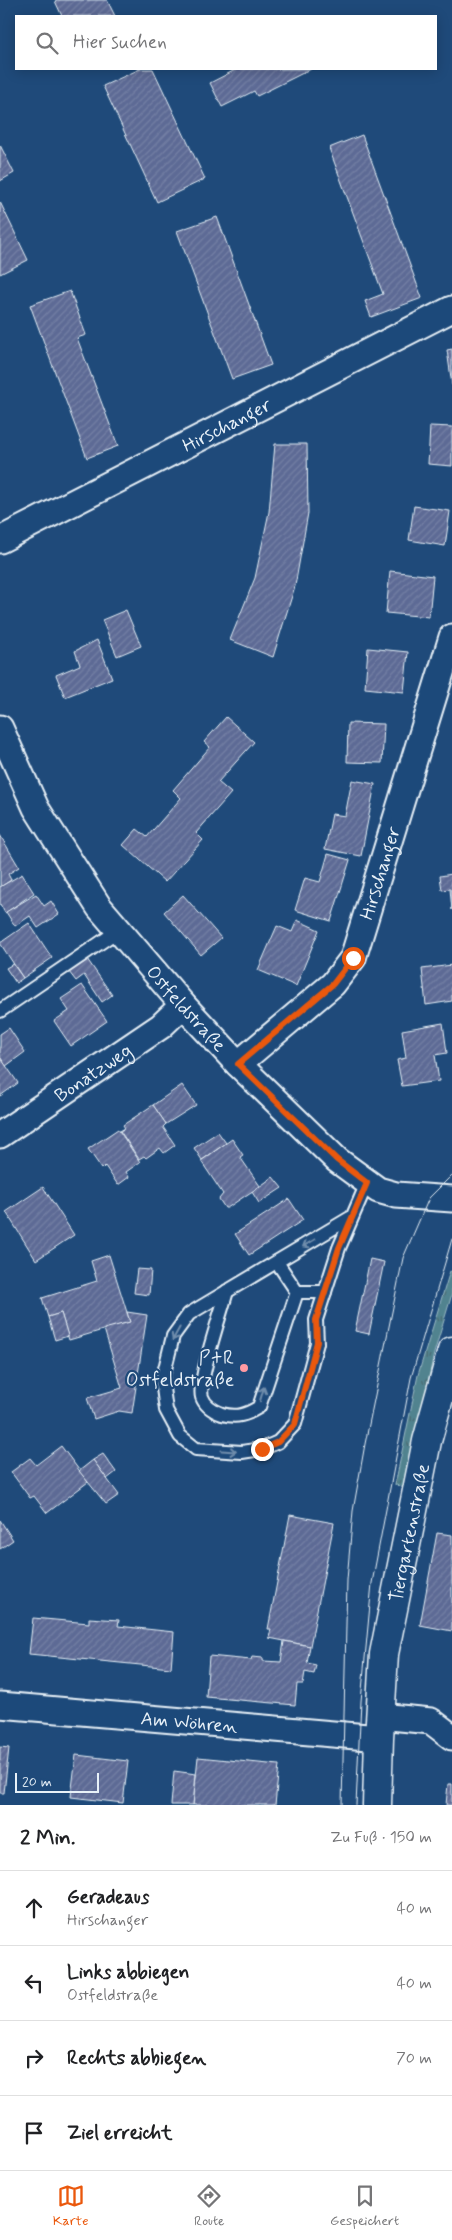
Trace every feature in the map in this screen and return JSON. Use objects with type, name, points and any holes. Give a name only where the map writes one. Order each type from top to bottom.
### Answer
[{"type":"main road","name":"Tiergartenstraße","points":[[377,1805],[384,1654],[396,1586],[427,1441],[452,1351]]},
{"type":"street","name":"Hirschanger","points":[[0,540],[452,309]]},
{"type":"street","name":"Hirschanger","points":[[238,1064],[333,984],[353,958],[452,637]]},
{"type":"street","name":"Ostfeldstraße","points":[[0,728],[36,808],[98,907],[238,1064],[337,1160],[378,1190],[396,1195],[452,1199]]},
{"type":"street","name":"Bonatzweg","points":[[0,1135],[161,1026],[184,1005]]},
{"type":"street","name":"Am Wöhren","points":[[0,1705],[380,1727],[431,1722],[452,1737]]},
{"type":"lane","points":[[0,1011],[119,930]]},
{"type":"lane","points":[[350,1218],[189,1314],[173,1336],[162,1381],[166,1410],[180,1436],[196,1449],[242,1452],[262,1449],[278,1442],[295,1424],[317,1342],[316,1320],[350,1218],[367,1183]]},
{"type":"lane","points":[[278,1262],[297,1292]]},
{"type":"lane","points":[[227,1291],[202,1380],[202,1396],[208,1407],[220,1413],[233,1416],[247,1414],[259,1407],[297,1292]]},
{"type":"lane","points":[[297,1292],[325,1292]]},
{"type":"green space","points":[[450,1271],[452,1272],[452,1294],[434,1353],[406,1487],[395,1485],[418,1375]]},
{"type":"building","points":[[107,0],[114,15],[62,15],[55,1]]},
{"type":"building","points":[[138,70],[153,70],[205,179],[157,202],[103,86]]},
{"type":"building","points":[[235,70],[309,70],[257,96],[254,91],[222,107],[210,83]]},
{"type":"building","points":[[362,135],[422,298],[371,317],[365,301],[383,294],[329,148]]},
{"type":"building","points":[[0,145],[14,173],[0,181]]},
{"type":"building","points":[[0,202],[28,260],[0,274]]},
{"type":"building","points":[[217,217],[271,365],[232,379],[177,231]]},
{"type":"building","points":[[70,291],[86,335],[77,338],[118,446],[87,458],[30,305]]},
{"type":"building","points":[[452,349],[452,385],[447,350]]},
{"type":"building","points":[[430,426],[452,427],[452,466],[428,464]]},
{"type":"building","points":[[275,444],[307,444],[308,513],[295,586],[273,657],[230,640],[255,578],[269,512]]},
{"type":"building","points":[[414,506],[450,511],[445,546],[409,540]]},
{"type":"building","points":[[390,571],[433,576],[429,617],[386,613]]},
{"type":"building","points":[[126,610],[141,646],[117,656],[102,620]]},
{"type":"building","points":[[97,640],[112,678],[65,697],[56,675],[80,665],[75,651]]},
{"type":"building","points":[[368,648],[408,652],[404,692],[365,688]]},
{"type":"building","points":[[226,717],[254,742],[218,782],[231,793],[196,833],[203,840],[165,882],[123,845],[137,829],[147,837],[181,798],[173,790],[210,747],[204,742]]},
{"type":"building","points":[[348,723],[384,724],[382,763],[347,762]]},
{"type":"building","points":[[352,780],[375,784],[361,856],[325,849],[332,814],[345,816]]},
{"type":"building","points":[[0,835],[19,867],[8,874],[11,880],[0,887]]},
{"type":"building","points":[[328,854],[350,860],[331,921],[295,910],[305,878],[320,882]]},
{"type":"building","points":[[22,874],[34,893],[5,913],[0,904],[0,887]]},
{"type":"building","points":[[452,874],[452,910],[450,889],[442,890],[440,876]]},
{"type":"building","points":[[36,894],[44,906],[51,901],[59,914],[38,928],[30,916],[15,926],[6,912]]},
{"type":"building","points":[[183,895],[221,938],[201,955],[164,912]]},
{"type":"building","points":[[297,920],[319,930],[296,986],[258,970],[277,926],[292,932]]},
{"type":"building","points":[[29,923],[52,958],[23,978],[0,943]]},
{"type":"building","points":[[87,959],[112,995],[102,1002],[84,975],[76,981],[69,972]]},
{"type":"building","points":[[13,964],[23,978],[16,983],[6,968]]},
{"type":"building","points":[[452,965],[452,1001],[426,1005],[422,969]]},
{"type":"building","points":[[82,985],[107,1021],[71,1046],[54,1021],[69,1011],[61,999]]},
{"type":"building","points":[[443,1023],[447,1053],[435,1055],[439,1081],[402,1086],[397,1060],[406,1058],[402,1030]]},
{"type":"building","points":[[9,1028],[25,1052],[6,1066],[0,1057],[0,1034]]},
{"type":"building","points":[[0,1057],[18,1083],[0,1096]]},
{"type":"building","points":[[182,1085],[196,1105],[166,1124],[153,1105]]},
{"type":"building","points":[[153,1105],[166,1124],[163,1127],[175,1145],[164,1153],[160,1148],[146,1158],[144,1156],[139,1159],[120,1131],[125,1128],[123,1125]]},
{"type":"building","points":[[118,1129],[140,1162],[126,1172],[129,1177],[118,1185],[105,1166],[102,1169],[88,1149]]},
{"type":"building","points":[[218,1132],[226,1143],[202,1160],[194,1148]]},
{"type":"building","points":[[232,1139],[243,1155],[240,1157],[260,1186],[225,1208],[219,1199],[223,1194],[201,1161]]},
{"type":"building","points":[[273,1177],[282,1188],[259,1203],[252,1192]]},
{"type":"building","points":[[43,1187],[74,1235],[36,1260],[6,1212]]},
{"type":"building","points":[[289,1199],[303,1220],[249,1255],[235,1234]]},
{"type":"building","points":[[109,1255],[130,1322],[69,1340],[61,1313],[48,1317],[42,1298],[97,1281],[91,1261]]},
{"type":"building","points":[[370,1259],[384,1262],[369,1334],[355,1331]]},
{"type":"building","points":[[137,1269],[151,1270],[149,1295],[134,1293]]},
{"type":"building","points":[[127,1312],[147,1315],[132,1413],[119,1411],[94,1419],[87,1398],[122,1388],[104,1329],[130,1322]]},
{"type":"building","points":[[61,1313],[68,1336],[55,1340],[48,1317]]},
{"type":"building","points":[[61,1446],[88,1482],[47,1513],[34,1496],[30,1498],[11,1472],[30,1458],[36,1465]]},
{"type":"building","points":[[103,1454],[116,1472],[107,1479],[93,1460]]},
{"type":"building","points":[[93,1460],[119,1495],[106,1504],[79,1471]]},
{"type":"building","points":[[290,1515],[334,1523],[310,1646],[269,1638],[271,1629],[268,1629]]},
{"type":"building","points":[[0,1520],[13,1540],[0,1549]]},
{"type":"building","points":[[437,1533],[452,1535],[452,1631],[420,1625]]},
{"type":"building","points":[[33,1618],[89,1623],[89,1618],[119,1620],[118,1626],[174,1632],[171,1668],[29,1654]]},
{"type":"building","points":[[284,1641],[310,1646],[307,1663],[316,1665],[314,1674],[305,1672],[303,1684],[297,1684],[295,1705],[206,1697],[209,1656],[251,1660],[252,1657],[263,1658],[263,1661],[281,1662]]},
{"type":"building","points":[[0,1747],[9,1748],[4,1793],[0,1793]]},
{"type":"building","points":[[76,1755],[128,1761],[123,1803],[71,1797]]},
{"type":"building","points":[[198,1757],[279,1765],[275,1805],[193,1805]]},
{"type":"building","points":[[174,1771],[196,1774],[193,1805],[171,1805]]},
{"type":"building","points":[[448,1784],[452,1784],[452,1805],[446,1805]]},
{"type":"tram line","points":[[342,1805],[347,1580],[353,1511],[403,1258],[429,1198],[452,1175]]},
{"type":"tram line","points":[[356,1805],[361,1701],[372,1583],[411,1378],[452,1239]]},
{"type":"place","name":"P+R Ostfeldstraße","points":[[244,1368]]},
{"type":"route","points":[[262,1449],[278,1442],[295,1424],[317,1342],[316,1320],[350,1218],[367,1183],[337,1160],[238,1064],[333,984],[353,958]]}]
